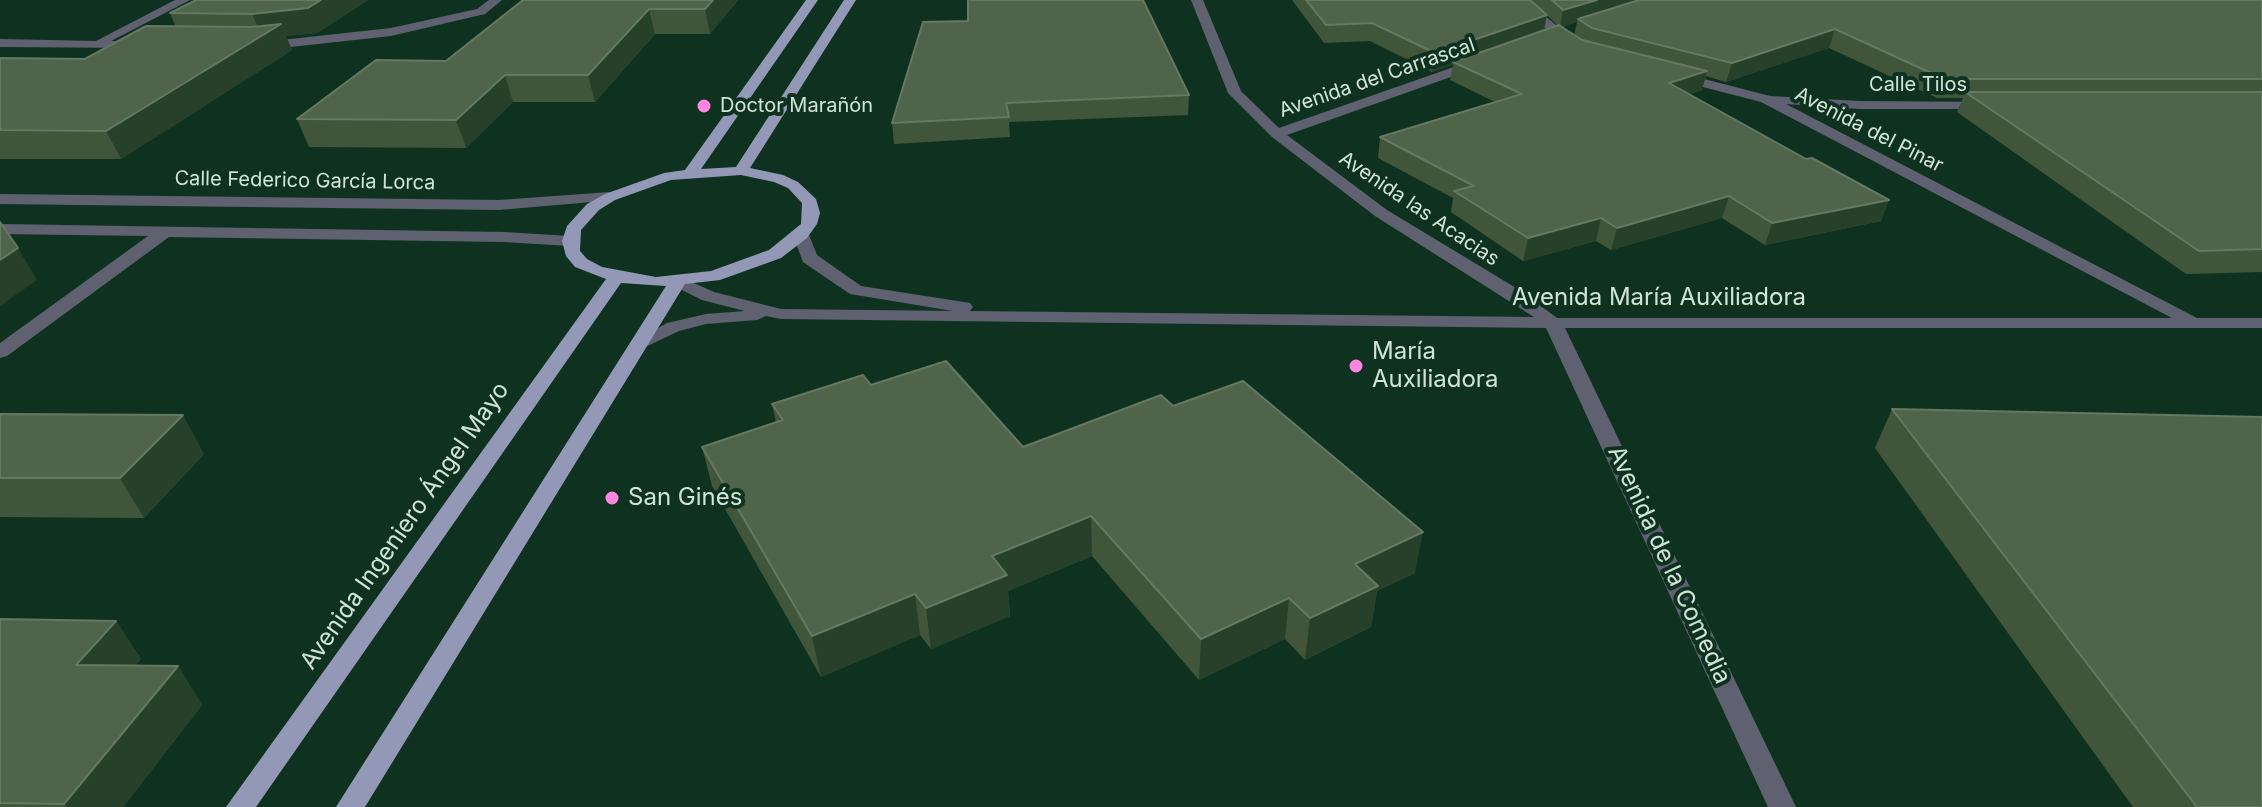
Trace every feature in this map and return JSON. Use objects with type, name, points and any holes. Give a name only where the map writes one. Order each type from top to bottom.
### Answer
[{"type":"main road","points":[[691,173],[812,0]]},
{"type":"main road","points":[[741,171],[850,0]]},
{"type":"main road","points":[[741,171],[778,178],[803,193],[812,213],[801,235],[757,263],[714,276],[678,281],[616,277],[581,263],[572,252],[570,241],[581,218],[610,197],[647,182],[691,173],[741,171]]},
{"type":"main road","name":"Avenida Ingeniero Ángel Mayo","points":[[240,807],[616,277]]},
{"type":"main road","points":[[350,807],[678,281]]},
{"type":"street","points":[[97,44],[184,0]]},
{"type":"street","points":[[248,46],[391,32],[481,12],[496,0]]},
{"type":"street","name":"Avenida las Acacias","points":[[1197,0],[1235,93],[1277,134],[1381,213],[1515,295],[1553,323]]},
{"type":"street","points":[[1519,0],[1557,35],[1583,52]]},
{"type":"street","points":[[0,43],[157,45]]},
{"type":"street","name":"Avenida del Carrascal","points":[[1277,134],[1483,61]]},
{"type":"street","name":"Avenida del Pinar","points":[[1659,72],[1766,99],[2194,321]]},
{"type":"street","name":"Calle Tilos","points":[[1766,99],[1859,105],[1998,105]]},
{"type":"street","name":"Calle Federico García Lorca","points":[[0,199],[499,205],[610,197]]},
{"type":"street","points":[[0,229],[504,237],[570,241]]},
{"type":"street","points":[[0,352],[166,231]]},
{"type":"street","name":"Avenida María Auxiliadora","points":[[801,235],[809,258],[856,290],[942,305],[1056,316]]},
{"type":"street","name":"Avenida María Auxiliadora","points":[[678,281],[708,296],[781,314],[1553,323],[2262,323]]},
{"type":"street","points":[[639,344],[673,327],[706,319],[781,314]]},
{"type":"street","name":"Avenida de la Comedia","points":[[1553,323],[1782,807]]},
{"type":"building","points":[[196,0],[321,0],[308,8],[252,14],[170,13]]},
{"type":"building","points":[[523,0],[713,0],[705,9],[649,9],[588,75],[505,75],[456,120],[297,119],[376,60],[446,61]]},
{"type":"building","points":[[968,0],[1143,0],[1189,95],[1006,103],[1009,117],[892,123],[923,22],[968,21]]},
{"type":"building","points":[[1306,0],[1530,0],[1547,15],[1435,53],[1372,23],[1326,25]]},
{"type":"building","points":[[1552,0],[1597,0],[1563,10]]},
{"type":"building","points":[[1639,0],[2262,0],[2262,79],[1944,79],[1835,29],[1732,63],[1592,28],[1578,19]]},
{"type":"building","points":[[281,24],[106,131],[0,130],[0,58],[85,59],[146,26],[252,27]]},
{"type":"building","points":[[1559,25],[1582,40],[1707,71],[1669,83],[1806,159],[1812,158],[1889,200],[1772,223],[1729,196],[1617,228],[1601,218],[1528,238],[1454,191],[1474,186],[1380,137],[1522,94],[1453,62]]},
{"type":"building","points":[[1965,92],[2262,92],[2262,249],[2199,251]]},
{"type":"building","points":[[0,222],[18,248],[0,260]]},
{"type":"building","points":[[946,361],[1023,447],[1161,395],[1173,406],[1243,381],[1423,532],[1355,564],[1378,586],[1310,618],[1289,598],[1201,639],[1091,516],[992,556],[1007,575],[926,608],[915,594],[812,636],[702,447],[783,420],[772,404],[863,375],[871,385]]},
{"type":"building","points":[[1892,409],[2262,417],[2262,807],[2197,807]]},
{"type":"building","points":[[0,414],[183,415],[120,478],[0,478]]},
{"type":"building","points":[[0,619],[116,621],[76,665],[178,666],[64,804],[0,803]]},
{"type":"place","name":"Doctor Marañón","points":[[704,106]]},
{"type":"place","name":"María Auxiliadora","points":[[1356,366]]},
{"type":"place","name":"San Ginés","points":[[612,498]]}]
